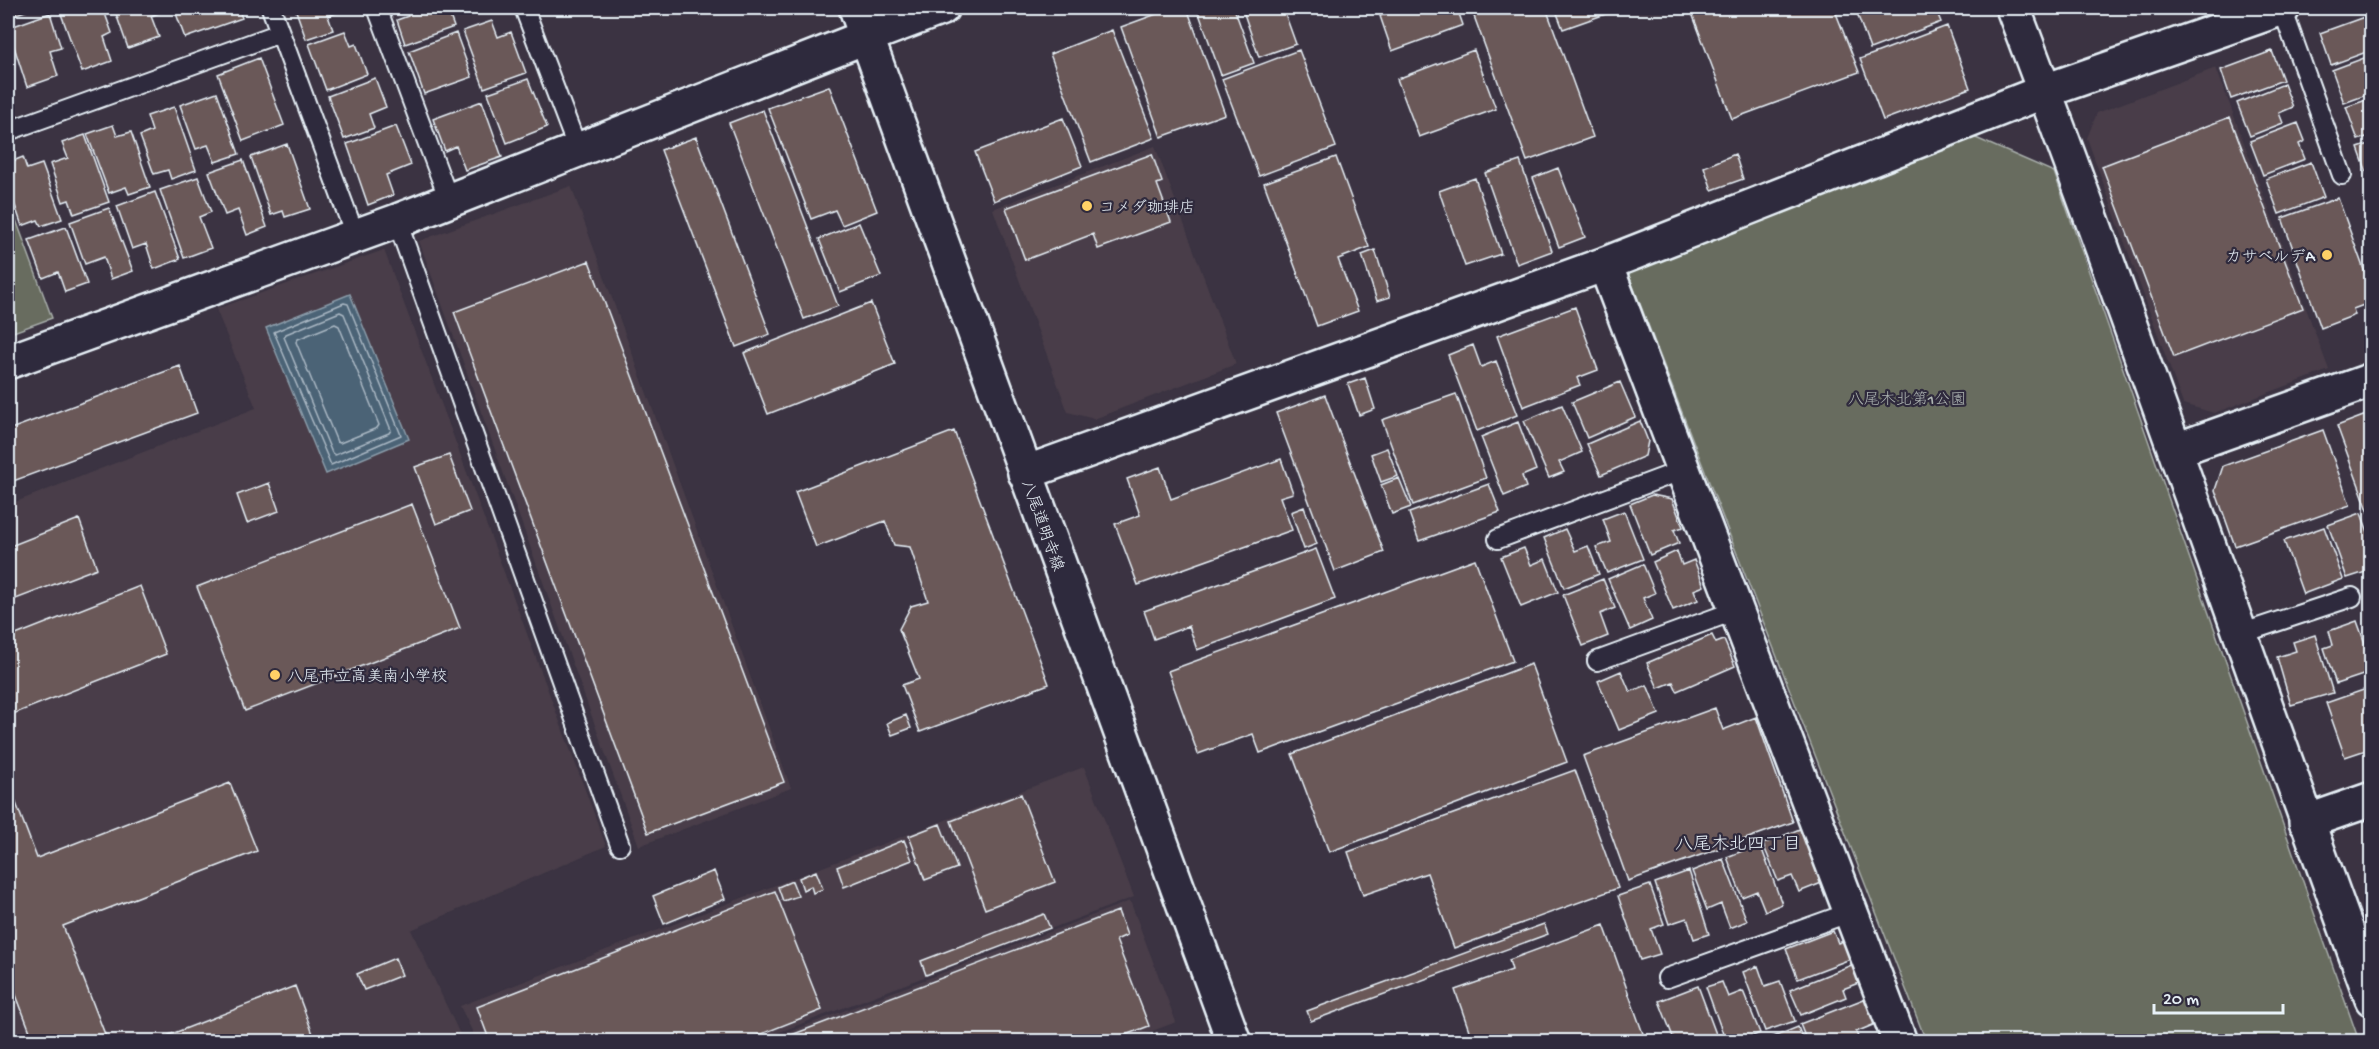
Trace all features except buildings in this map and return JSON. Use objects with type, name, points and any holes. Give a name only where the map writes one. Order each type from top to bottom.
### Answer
[{"type":"street","points":[[8,362],[397,221],[578,150],[862,22],[942,8]]},
{"type":"street","points":[[2013,8],[2176,450],[2306,822],[2372,999]]},
{"type":"street","points":[[1025,473],[1605,264],[2044,91],[2282,8]]},
{"type":"street","name":"八尾道明寺線","points":[[862,22],[1234,1041]]},
{"type":"street","points":[[1605,264],[1900,1041]]},
{"type":"street","points":[[2176,450],[2372,380]]},
{"type":"street","points":[[2306,822],[2372,799]]},
{"type":"lane","points":[[271,8],[356,235]]},
{"type":"lane","points":[[377,8],[449,200]]},
{"type":"lane","points":[[524,8],[578,150]]},
{"type":"lane","points":[[2282,8],[2342,175]]},
{"type":"lane","points":[[8,131],[280,33]]},
{"type":"lane","points":[[397,221],[620,845]]},
{"type":"lane","points":[[1498,539],[1683,470]]},
{"type":"lane","points":[[2241,634],[2352,597]]},
{"type":"lane","points":[[1597,661],[1737,610]]},
{"type":"lane","points":[[1667,978],[1851,912]]},
{"type":"shaded area","points":[[2216,68],[2329,370],[2214,413],[2183,404],[2087,138],[2097,113]]},
{"type":"shaded area","points":[[1155,146],[1236,364],[1094,419],[1068,412],[993,209]]},
{"type":"shaded area","points":[[571,186],[791,788],[639,846],[419,241]]},
{"type":"shaded area","name":"八尾市立高美南小学校","points":[[384,250],[606,846],[411,930],[463,1041],[8,1042],[8,505],[256,408],[216,309]]},
{"type":"shaded area","points":[[1084,767],[1134,897],[756,1041],[477,1041],[460,1006]]},
{"type":"shaded area","points":[[1130,901],[1176,1022],[1126,1041],[763,1042]]},
{"type":"green space","name":"八尾木北第1公園","points":[[1962,132],[2054,172],[2359,1041],[1926,1041],[1626,268]]},
{"type":"green space","points":[[8,198],[52,318],[8,334]]},
{"type":"water","points":[[350,294],[409,439],[326,474],[266,328]]},
{"type":"place","name":"コメダ珈琲店","points":[[1087,206]]},
{"type":"place","name":"カサベルデA","points":[[2327,255]]},
{"type":"place","name":"八尾市立高美南小学校","points":[[275,675]]},
{"type":"district","name":"八尾木北四丁目","points":[[1738,843]]}]
